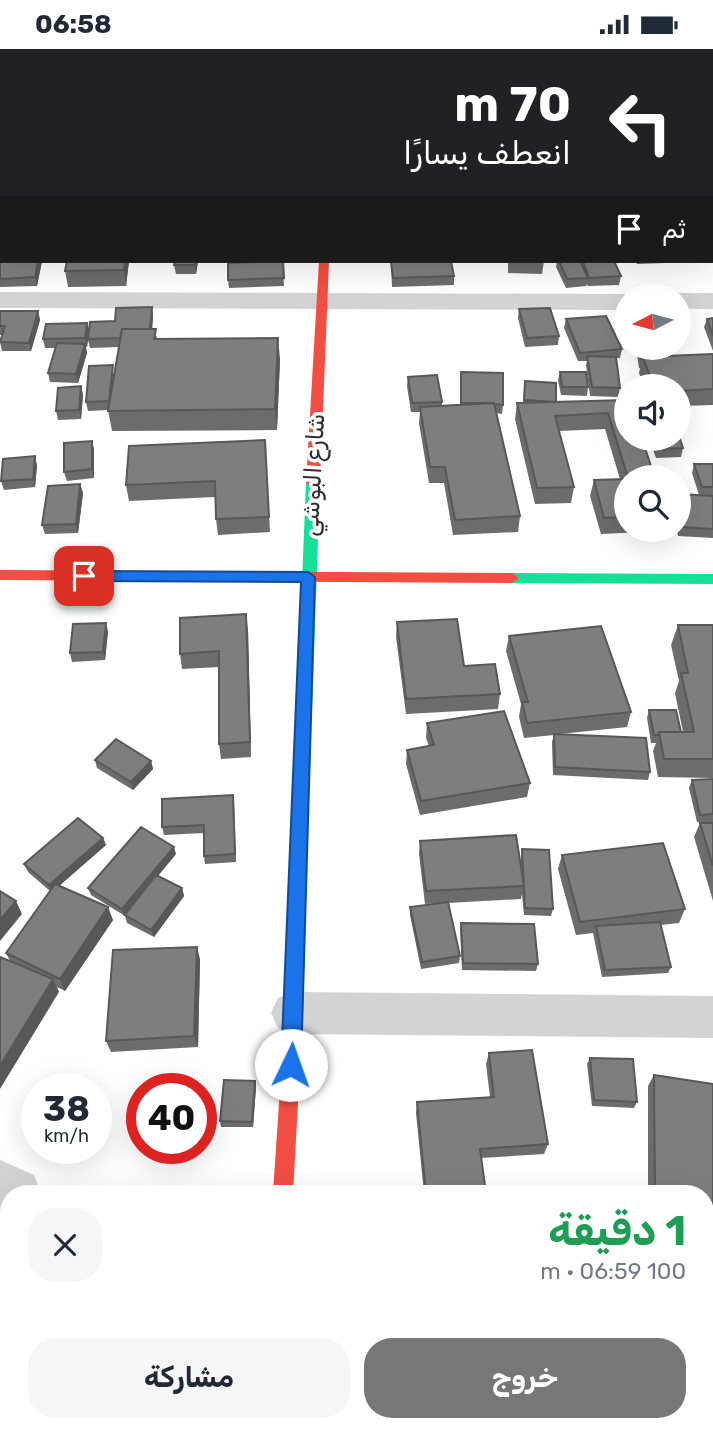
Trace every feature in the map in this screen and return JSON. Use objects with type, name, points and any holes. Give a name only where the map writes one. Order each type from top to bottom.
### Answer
[{"type":"street","name":"شارع البوشي","points":[[283,1185],[294,1013],[308,577],[324,263]]},
{"type":"street","points":[[0,300],[614,302]]},
{"type":"street","points":[[691,301],[713,301]]},
{"type":"street","points":[[0,575],[713,579]]},
{"type":"street","points":[[294,1013],[713,1017]]},
{"type":"building","points":[[0,263],[38,263],[35,277],[0,279]]},
{"type":"building","points":[[67,263],[125,263],[124,270],[65,271]]},
{"type":"building","points":[[174,263],[195,263],[195,265]]},
{"type":"building","points":[[228,263],[283,263],[284,278],[228,280]]},
{"type":"building","points":[[391,263],[451,263],[454,276],[393,278]]},
{"type":"building","points":[[560,263],[581,263],[588,278],[567,279]]},
{"type":"building","points":[[584,263],[615,263],[621,276],[589,278]]},
{"type":"building","points":[[152,307],[150,329],[122,329],[120,338],[88,339],[90,322],[115,321],[116,308]]},
{"type":"building","points":[[550,308],[559,336],[527,338],[519,309]]},
{"type":"building","points":[[0,311],[38,311],[29,343],[0,342],[5,326],[0,326]]},
{"type":"building","points":[[606,316],[614,332],[614,350],[580,353],[566,319]]},
{"type":"building","points":[[713,318],[713,336],[707,319]]},
{"type":"building","points":[[87,323],[85,338],[43,339],[46,324]]},
{"type":"building","points":[[122,329],[156,329],[154,339],[278,338],[275,409],[108,411]]},
{"type":"building","points":[[57,343],[85,344],[76,374],[48,373]]},
{"type":"building","points":[[713,354],[713,389],[691,390],[691,374],[649,374],[644,361],[691,361],[691,355]]},
{"type":"building","points":[[587,356],[614,357],[618,374],[614,374],[614,388],[592,387]]},
{"type":"building","points":[[113,365],[109,401],[86,402],[89,366]]},
{"type":"building","points":[[461,372],[503,373],[503,405],[461,403]]},
{"type":"building","points":[[560,372],[586,372],[588,387],[562,387]]},
{"type":"building","points":[[437,375],[442,402],[412,403],[408,377]]},
{"type":"building","points":[[525,381],[556,383],[556,402],[524,400]]},
{"type":"building","points":[[81,386],[79,410],[56,411],[58,388]]},
{"type":"building","points":[[614,400],[614,432],[608,413],[555,416],[574,487],[537,488],[517,403]]},
{"type":"building","points":[[494,403],[520,516],[455,520],[445,467],[430,467],[420,407]]},
{"type":"building","points":[[265,440],[269,517],[216,519],[215,481],[126,485],[129,446]]},
{"type":"building","points":[[92,441],[92,469],[64,472],[64,443]]},
{"type":"building","points":[[620,451],[646,451],[651,465],[624,465]]},
{"type":"building","points":[[35,456],[33,479],[1,481],[3,459]]},
{"type":"building","points":[[694,464],[713,464],[713,487],[702,487]]},
{"type":"building","points":[[614,479],[614,518],[604,518],[594,480]]},
{"type":"building","points":[[80,484],[76,524],[42,525],[48,486]]},
{"type":"building","points":[[691,495],[713,496],[713,529],[691,528]]},
{"type":"building","points":[[246,614],[250,742],[219,744],[219,651],[180,654],[180,618]]},
{"type":"building","points":[[457,619],[464,666],[495,664],[500,694],[406,699],[397,622]]},
{"type":"building","points":[[106,623],[103,652],[70,653],[73,624]]},
{"type":"building","points":[[678,625],[713,625],[713,759],[664,759],[659,732],[694,732],[681,673],[688,673]]},
{"type":"building","points":[[601,626],[631,712],[527,723],[522,702],[528,702],[509,636]]},
{"type":"building","points":[[649,710],[676,710],[681,732],[659,732],[654,735]]},
{"type":"building","points":[[504,711],[530,783],[421,801],[407,750],[434,745],[427,723]]},
{"type":"building","points":[[554,734],[646,738],[650,772],[555,767]]},
{"type":"building","points":[[116,739],[151,761],[131,782],[95,760]]},
{"type":"building","points":[[713,779],[713,814],[700,815],[692,780]]},
{"type":"building","points":[[233,795],[235,854],[204,856],[204,825],[162,827],[162,799]]},
{"type":"building","points":[[78,818],[103,838],[49,885],[24,864]]},
{"type":"building","points":[[700,823],[713,823],[713,866]]},
{"type":"building","points":[[141,827],[174,847],[122,909],[88,888]]},
{"type":"building","points":[[516,835],[524,886],[426,891],[420,841]]},
{"type":"building","points":[[663,843],[685,909],[580,922],[562,855]]},
{"type":"building","points":[[522,849],[549,850],[553,909],[525,908]]},
{"type":"building","points":[[156,875],[182,888],[151,930],[125,915]]},
{"type":"building","points":[[55,884],[108,907],[60,979],[6,953]]},
{"type":"building","points":[[0,891],[16,901],[0,920]]},
{"type":"building","points":[[448,902],[460,956],[422,962],[410,907]]},
{"type":"building","points":[[660,922],[671,967],[605,970],[596,926]]},
{"type":"building","points":[[461,923],[534,924],[538,964],[463,963]]},
{"type":"building","points":[[197,947],[194,1036],[106,1041],[113,950]]},
{"type":"building","points":[[0,957],[53,979],[0,1066]]},
{"type":"building","points":[[532,1050],[548,1144],[480,1149],[485,1185],[425,1185],[417,1102],[494,1097],[489,1053]]},
{"type":"building","points":[[590,1058],[633,1059],[637,1102],[594,1100]]},
{"type":"building","points":[[654,1075],[713,1084],[713,1185],[655,1185]]},
{"type":"building","points":[[224,1080],[255,1081],[252,1122],[220,1121]]},
{"type":"traffic: fast","points":[[299,856],[313,483]]},
{"type":"traffic: fast","points":[[512,578],[713,579]]},
{"type":"traffic: jam","points":[[313,483],[324,263]]},
{"type":"traffic: jam","points":[[0,575],[512,578]]},
{"type":"traffic: jam","points":[[283,1185],[294,1013],[299,856]]},
{"type":"route","points":[[84,576],[308,577],[291,1065]]}]
